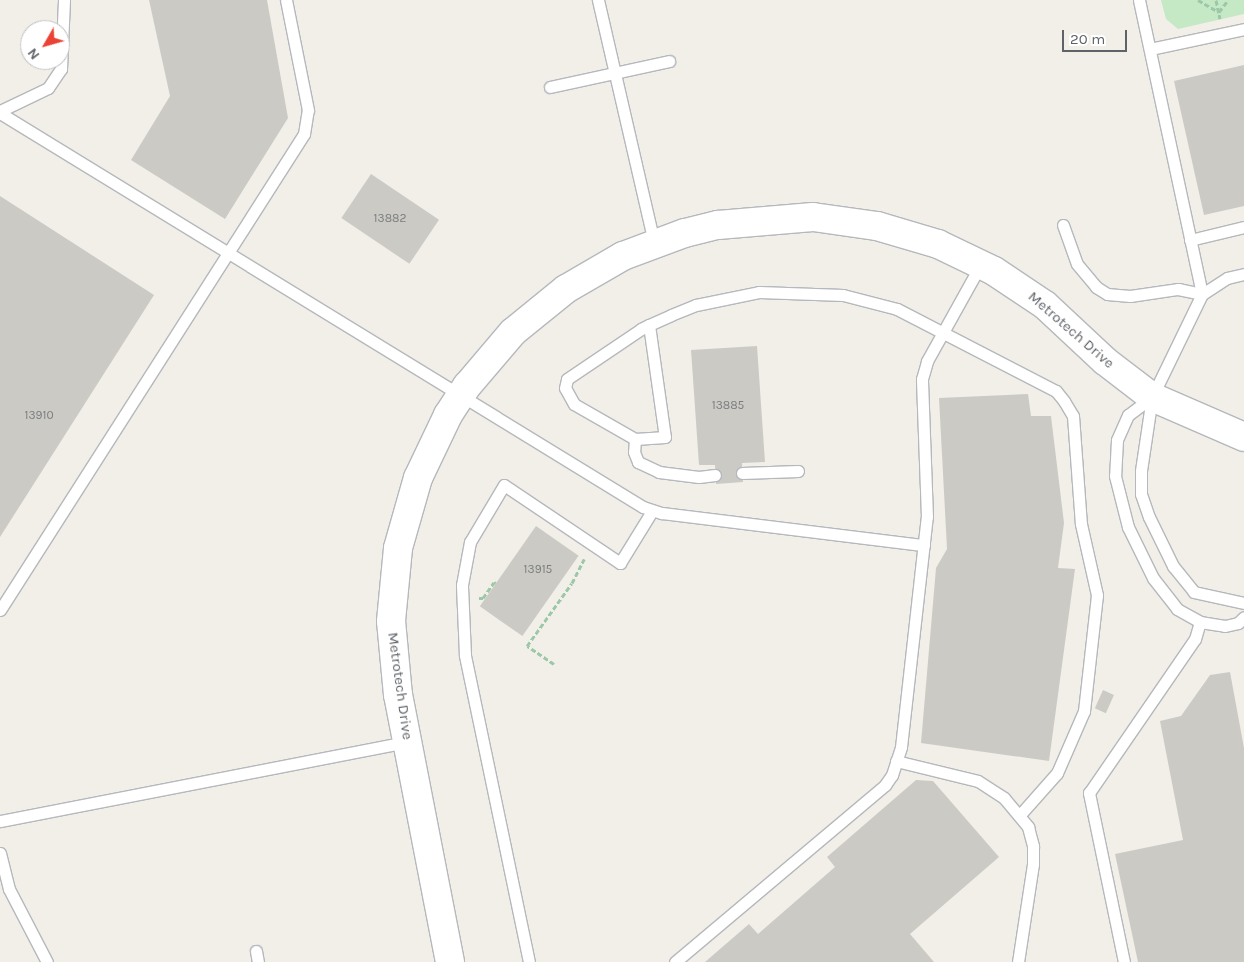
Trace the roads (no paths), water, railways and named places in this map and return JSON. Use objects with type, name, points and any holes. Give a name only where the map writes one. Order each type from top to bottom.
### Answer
[{"type":"street","name":"Metrotech Drive","points":[[450,962],[398,694],[391,621],[398,548],[418,478],[462,394],[489,358],[538,310],[594,272],[654,244],[718,225],[813,217],[846,220],[908,234],[981,264],[1045,305],[1105,361],[1152,397],[1244,437]]},
{"type":"lane","points":[[0,112],[48,88],[61,69],[64,0]]},
{"type":"lane","points":[[0,610],[304,134],[308,110],[286,0]]},
{"type":"lane","points":[[598,0],[654,244]]},
{"type":"lane","points":[[1139,0],[1202,294]]},
{"type":"lane","points":[[1150,49],[1244,29]]},
{"type":"lane","points":[[550,87],[669,61]]},
{"type":"lane","points":[[0,112],[226,254],[462,394],[652,511],[924,544]]},
{"type":"lane","points":[[1063,225],[1077,264],[1096,286],[1107,294],[1130,296],[1178,289],[1202,294]]},
{"type":"lane","points":[[1190,240],[1244,227]]},
{"type":"lane","points":[[675,962],[885,785],[896,761],[927,517],[922,379],[927,361],[981,264]]},
{"type":"lane","points":[[1244,274],[1227,278],[1202,294],[1152,397],[1140,471],[1141,494],[1152,524],[1173,566],[1194,592],[1244,602]]},
{"type":"lane","points":[[649,325],[665,438],[635,439],[574,404],[565,388],[567,379],[585,365],[649,325],[696,306],[759,292],[791,291],[843,295],[897,309],[944,331],[1056,391],[1073,416],[1081,524],[1097,595],[1084,711],[1056,773],[1018,816]]},
{"type":"lane","points":[[1152,397],[1128,415],[1117,440],[1114,457],[1119,500],[1142,557],[1164,597],[1177,610],[1200,622],[1225,626],[1238,623],[1244,617]]},
{"type":"lane","points":[[635,439],[634,452],[638,462],[659,472],[693,477],[715,475]]},
{"type":"lane","points":[[742,473],[798,471]]},
{"type":"lane","points":[[529,962],[465,655],[462,585],[470,542],[504,485],[620,563],[652,511]]},
{"type":"lane","points":[[1124,962],[1089,793],[1195,639],[1200,622]]},
{"type":"lane","points":[[0,821],[407,742]]},
{"type":"lane","points":[[896,761],[978,781],[1004,798],[1028,827],[1034,846],[1018,962]]},
{"type":"lane","points":[[0,853],[9,889],[46,962]]}]
